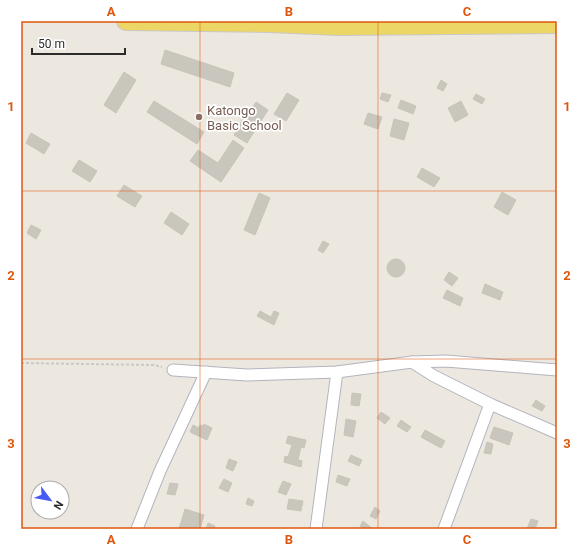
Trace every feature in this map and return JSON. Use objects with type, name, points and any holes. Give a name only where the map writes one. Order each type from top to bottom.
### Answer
[{"type":"main road","points":[[126,21],[270,22],[338,26],[557,24]]},
{"type":"street","points":[[173,370],[247,375],[337,372],[412,362],[446,361],[557,370]]},
{"type":"street","points":[[412,362],[434,376],[490,404],[557,433]]},
{"type":"street","points":[[137,529],[160,472],[206,372]]},
{"type":"street","points":[[316,529],[337,372]]},
{"type":"street","points":[[444,529],[490,404]]},
{"type":"path","points":[[21,363],[154,365],[173,370]]},
{"type":"building","points":[[165,50],[234,73],[230,87],[161,64]]},
{"type":"building","points":[[124,72],[136,80],[116,113],[104,105]]},
{"type":"building","points":[[441,80],[447,84],[443,91],[437,88]]},
{"type":"building","points":[[287,93],[299,100],[286,121],[274,114]]},
{"type":"building","points":[[382,93],[391,95],[388,102],[380,99]]},
{"type":"building","points":[[476,94],[485,99],[482,104],[473,99]]},
{"type":"building","points":[[401,100],[416,106],[413,114],[398,108]]},
{"type":"building","points":[[154,101],[204,132],[197,144],[147,112]]},
{"type":"building","points":[[461,101],[468,115],[455,122],[448,108]]},
{"type":"building","points":[[256,102],[268,110],[247,143],[234,135],[247,111],[249,112]]},
{"type":"building","points":[[368,113],[382,117],[378,129],[364,124]]},
{"type":"building","points":[[394,119],[409,123],[404,140],[390,136]]},
{"type":"building","points":[[31,133],[50,144],[44,154],[26,143]]},
{"type":"building","points":[[233,140],[244,148],[221,182],[190,161],[198,150],[218,163]]},
{"type":"building","points":[[79,160],[97,171],[90,182],[72,171]]},
{"type":"building","points":[[422,168],[440,178],[434,187],[417,177]]},
{"type":"building","points":[[124,185],[142,196],[135,207],[117,196]]},
{"type":"building","points":[[502,192],[516,200],[508,215],[494,207]]},
{"type":"building","points":[[259,193],[270,198],[255,235],[244,230]]},
{"type":"building","points":[[171,212],[189,224],[182,235],[164,223]]},
{"type":"building","points":[[31,225],[41,230],[36,239],[27,233]]},
{"type":"building","points":[[323,241],[329,244],[323,253],[318,250]]},
{"type":"building","points":[[392,259],[400,259],[405,264],[403,275],[400,277],[392,277],[387,272],[387,264]]},
{"type":"building","points":[[449,272],[458,278],[452,286],[444,280]]},
{"type":"building","points":[[485,284],[503,292],[500,300],[482,293]]},
{"type":"building","points":[[447,290],[463,298],[460,306],[443,298]]},
{"type":"building","points":[[260,311],[271,317],[274,311],[279,313],[274,325],[257,316]]},
{"type":"building","points":[[352,393],[361,394],[359,406],[351,405]]},
{"type":"building","points":[[536,400],[545,406],[542,411],[532,406]]},
{"type":"building","points":[[381,412],[390,418],[385,424],[377,418]]},
{"type":"building","points":[[346,419],[356,421],[353,437],[344,435]]},
{"type":"building","points":[[401,420],[411,427],[407,432],[397,426]]},
{"type":"building","points":[[204,424],[212,428],[207,440],[190,432],[193,425],[199,428],[200,425],[203,426]]},
{"type":"building","points":[[494,427],[513,433],[509,445],[490,438]]},
{"type":"building","points":[[425,430],[445,441],[441,448],[421,437]]},
{"type":"building","points":[[288,436],[306,440],[304,448],[301,447],[298,460],[302,461],[301,467],[284,462],[285,456],[288,457],[292,445],[286,443]]},
{"type":"building","points":[[487,442],[493,444],[491,454],[484,453]]},
{"type":"building","points":[[351,455],[362,460],[359,466],[348,461]]},
{"type":"building","points":[[229,459],[237,462],[233,471],[226,468]]},
{"type":"building","points":[[338,475],[350,479],[347,486],[336,482]]},
{"type":"building","points":[[224,479],[232,483],[228,492],[219,488]]},
{"type":"building","points":[[283,481],[291,484],[286,495],[278,492]]},
{"type":"building","points":[[170,483],[178,484],[175,495],[167,494]]},
{"type":"building","points":[[248,498],[254,501],[252,506],[246,504]]},
{"type":"building","points":[[289,499],[303,501],[301,511],[287,509]]},
{"type":"building","points":[[375,507],[380,511],[376,519],[370,516]]},
{"type":"building","points":[[185,509],[204,515],[200,529],[179,529]]},
{"type":"building","points":[[531,519],[538,521],[535,529],[527,529]]},
{"type":"building","points":[[363,521],[373,529],[364,529],[360,526]]},
{"type":"building","points":[[208,523],[215,526],[214,529],[206,529]]},
{"type":"place","name":"Katongo Basic School","points":[[199,117]]}]
